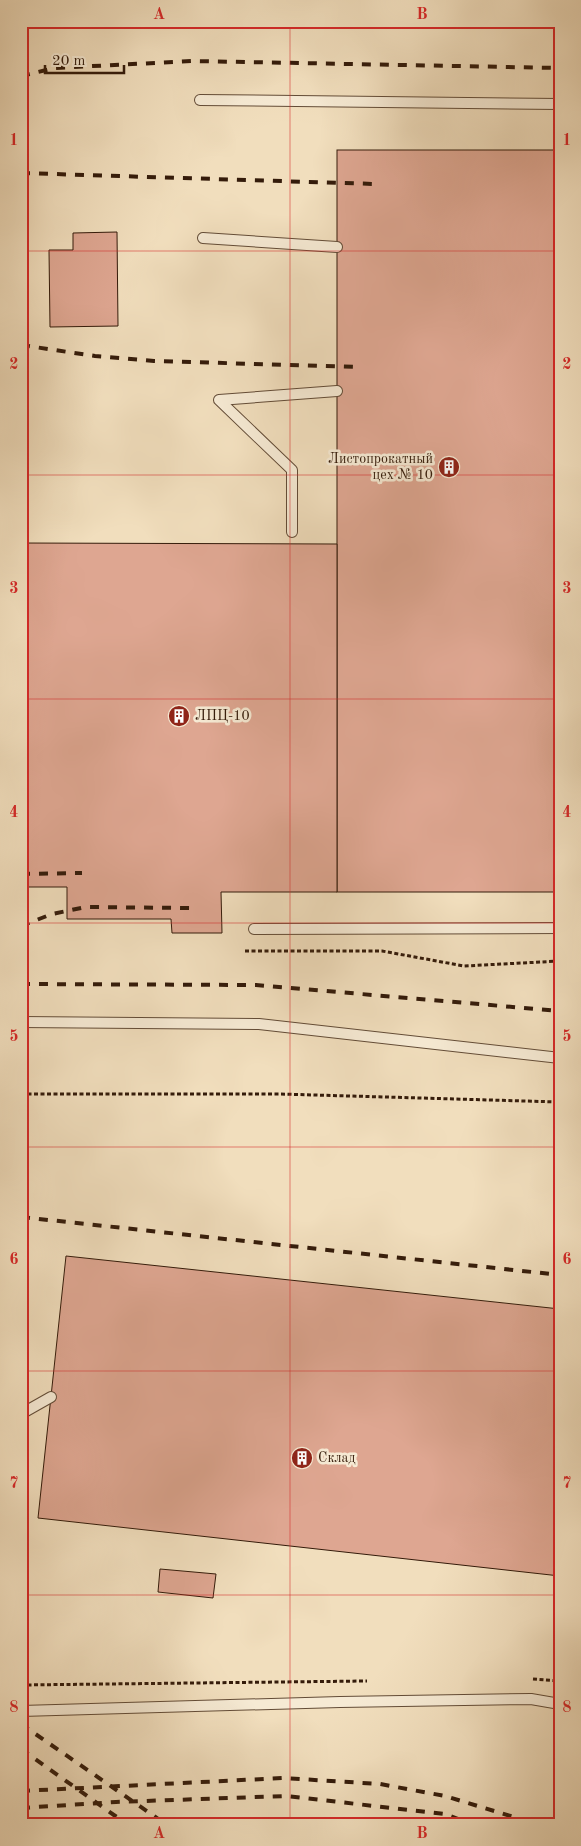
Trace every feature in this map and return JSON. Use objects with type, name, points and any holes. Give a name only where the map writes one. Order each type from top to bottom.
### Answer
[{"type":"lane","points":[[200,100],[560,104]]},
{"type":"lane","points":[[203,238],[337,247]]},
{"type":"lane","points":[[292,532],[292,470],[219,400],[337,391]]},
{"type":"lane","points":[[254,929],[560,928]]},
{"type":"lane","points":[[21,1022],[259,1024],[560,1058]]},
{"type":"lane","points":[[21,1414],[51,1397]]},
{"type":"lane","points":[[22,1710],[531,1699],[560,1704]]},
{"type":"path","points":[[246,951],[382,951],[464,966],[560,961]]},
{"type":"path","points":[[21,1094],[280,1094],[560,1102]]},
{"type":"path","points":[[529,1679],[560,1681]]},
{"type":"path","points":[[21,1685],[370,1681]]},
{"type":"building","name":"Листопрокатный цех № 10","points":[[337,150],[560,150],[560,892],[337,892]]},
{"type":"building","points":[[117,232],[118,326],[50,327],[49,250],[73,250],[73,233]]},
{"type":"building","name":"ЛПЦ-10","points":[[21,543],[337,544],[337,892],[221,892],[222,933],[172,933],[171,919],[67,919],[67,887],[21,887]]},
{"type":"building","name":"Склад","points":[[66,1256],[560,1309],[560,1576],[38,1518]]},
{"type":"building","points":[[160,1569],[216,1574],[213,1598],[158,1592]]},
{"type":"railway","points":[[21,76],[55,68],[193,61],[560,68]]},
{"type":"railway","points":[[21,173],[375,184]]},
{"type":"railway","points":[[21,345],[95,356],[154,361],[360,367]]},
{"type":"railway","points":[[21,874],[82,873]]},
{"type":"railway","points":[[21,926],[52,914],[86,907],[192,908]]},
{"type":"railway","points":[[21,984],[256,985],[560,1011]]},
{"type":"railway","points":[[21,1217],[560,1275]]},
{"type":"railway","points":[[21,1724],[167,1825]]},
{"type":"railway","points":[[21,1749],[128,1825]]},
{"type":"railway","points":[[21,1791],[283,1778],[380,1784],[445,1796],[540,1825]]},
{"type":"railway","points":[[21,1808],[116,1802],[286,1796],[445,1814],[474,1825]]},
{"type":"place","name":"Листопрокатный цех № 10","points":[[449,467]]},
{"type":"place","name":"ЛПЦ-10","points":[[179,716]]},
{"type":"place","name":"Склад","points":[[302,1458]]}]
